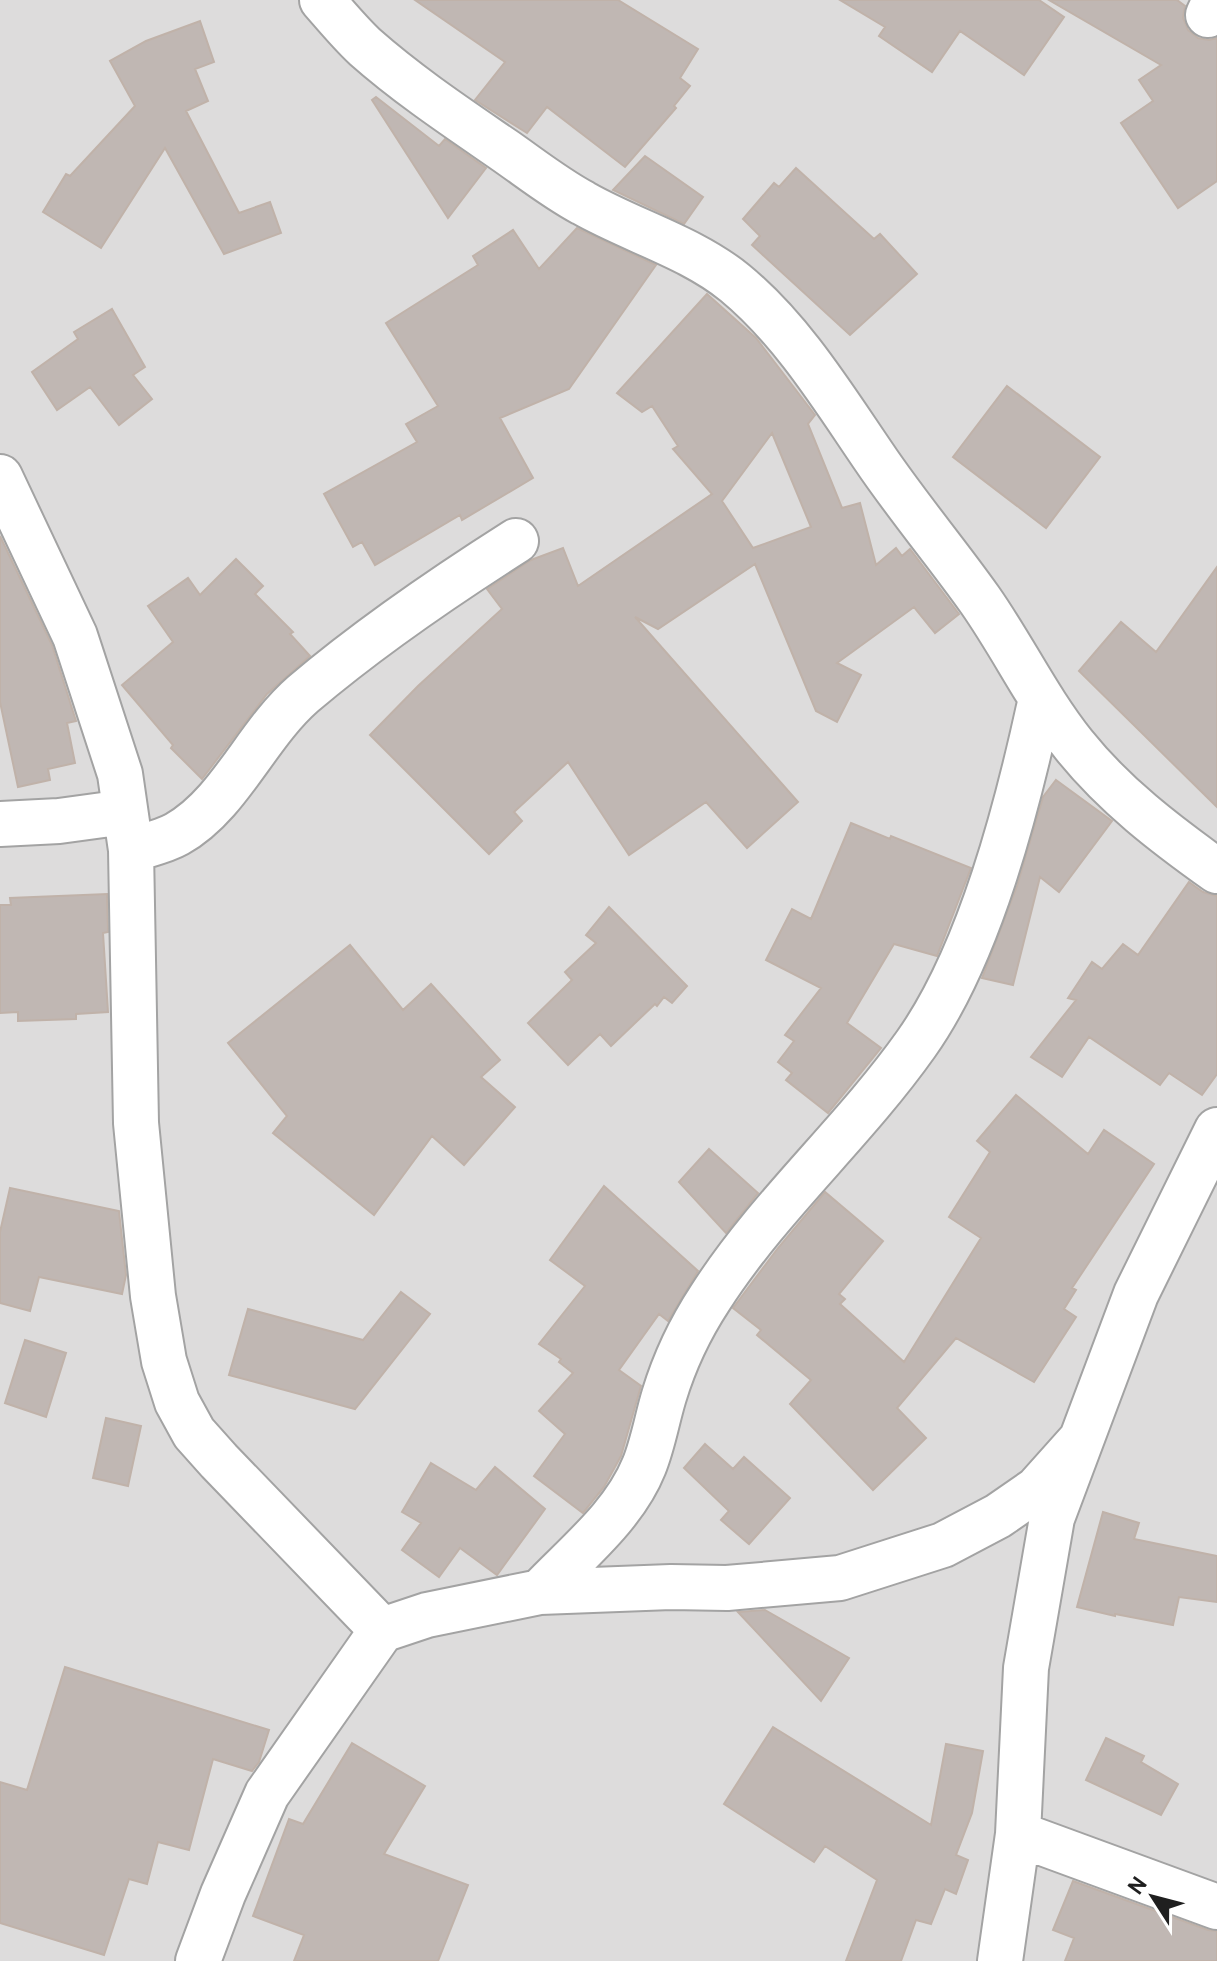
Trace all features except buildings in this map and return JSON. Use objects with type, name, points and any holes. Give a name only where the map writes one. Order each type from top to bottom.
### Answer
[{"type":"street","points":[[322,0],[364,46],[423,94],[555,186],[581,203],[703,261],[735,283],[777,325],[816,373],[876,461],[978,597],[1073,743],[1103,779],[1217,871]]},
{"type":"street","points":[[0,477],[75,636],[120,774],[128,831],[136,1123],[153,1296],[164,1361],[177,1402],[194,1433],[211,1452],[382,1630]]},
{"type":"street","points":[[0,824],[59,821],[176,835],[195,822],[221,795],[271,727],[300,697],[427,598],[516,541]]},
{"type":"street","points":[[540,1592],[629,1495],[644,1466],[665,1392],[685,1344],[709,1299],[756,1234],[833,1147],[917,1043],[944,997],[994,871],[1027,763],[1041,698]]},
{"type":"street","points":[[1000,1961],[1018,1834],[1026,1668],[1052,1518],[1136,1294],[1217,1130]]},
{"type":"street","points":[[198,1961],[267,1794],[382,1630],[427,1615],[540,1592],[656,1587],[727,1588],[840,1578],[943,1545],[998,1516],[1037,1489],[1079,1442]]},
{"type":"street","points":[[1018,1834],[1217,1907]]},
{"type":"shaded area","points":[[0,0],[1217,0],[1217,1961],[0,1961]]}]
